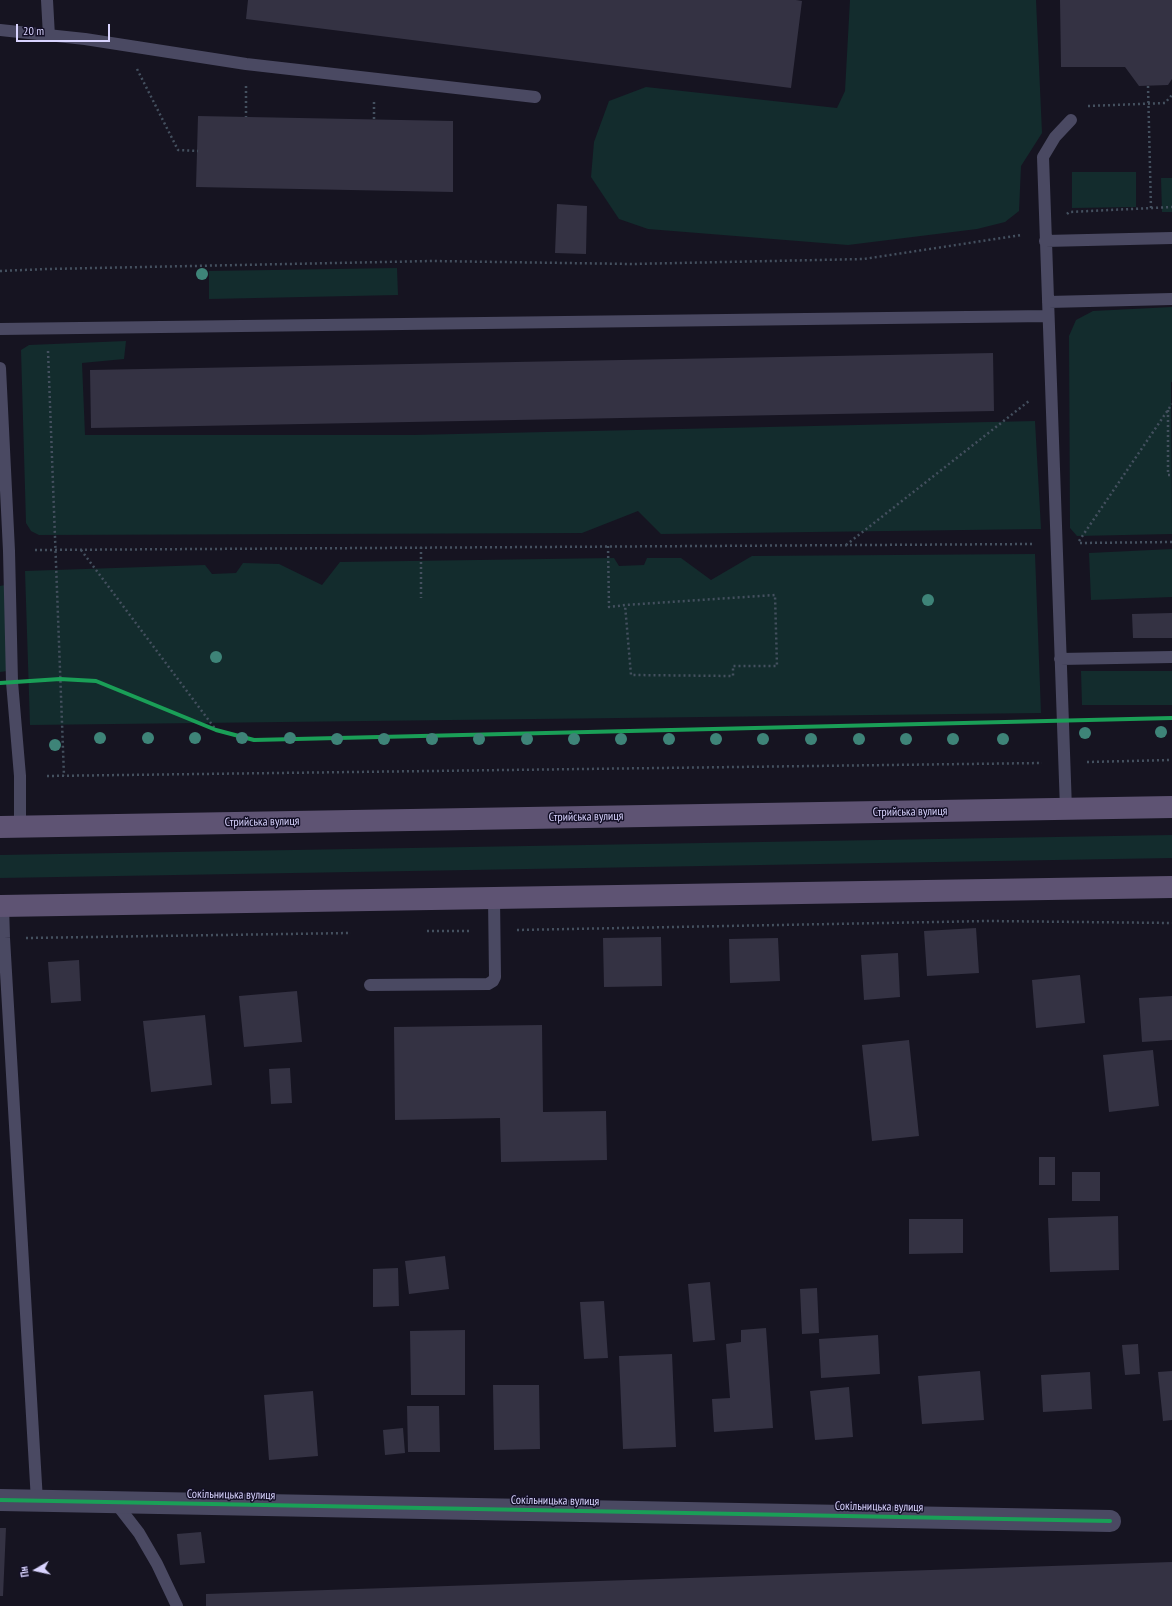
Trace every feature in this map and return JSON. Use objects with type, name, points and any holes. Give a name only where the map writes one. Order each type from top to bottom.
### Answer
[{"type":"main road","name":"Стрийська вулиця","points":[[10,826],[1172,807]]},
{"type":"main road","points":[[2,906],[1172,887]]},
{"type":"street","name":"Сокільницька вулиця","points":[[0,1500],[1110,1521]]},
{"type":"lane","points":[[47,0],[49,36]]},
{"type":"lane","points":[[0,30],[85,39],[246,64],[535,97]]},
{"type":"lane","points":[[1066,809],[1043,157],[1055,137],[1071,120]]},
{"type":"lane","points":[[1045,236],[1172,238]]},
{"type":"lane","points":[[1048,302],[1172,299]]},
{"type":"lane","points":[[0,329],[1048,316]]},
{"type":"lane","points":[[0,368],[9,551],[12,682],[20,776],[10,826]]},
{"type":"lane","points":[[1060,659],[1172,657]]},
{"type":"lane","points":[[370,985],[488,984],[493,981],[495,977],[494,898]]},
{"type":"lane","points":[[2,906],[37,1501]]},
{"type":"lane","points":[[115,1502],[138,1533],[157,1564],[177,1606]]},
{"type":"path","points":[[126,46],[178,150],[198,150]]},
{"type":"path","points":[[246,64],[246,116]]},
{"type":"path","points":[[1148,86],[1151,209]]},
{"type":"path","points":[[1071,120],[1083,106],[1148,105],[1165,103],[1172,95]]},
{"type":"path","points":[[0,271],[424,261],[632,264],[864,259],[1045,236],[1069,212],[1172,207]]},
{"type":"path","points":[[47,328],[64,776]]},
{"type":"path","points":[[845,545],[1030,401]]},
{"type":"path","points":[[1172,404],[1078,544],[1172,542]]},
{"type":"path","points":[[1168,409],[1168,476],[1172,475]]},
{"type":"path","points":[[35,550],[1056,544]]},
{"type":"path","points":[[608,546],[609,606],[775,595],[777,666],[733,666],[733,676],[631,675],[625,605]]},
{"type":"path","points":[[421,547],[421,598]]},
{"type":"path","points":[[81,549],[216,730]]},
{"type":"path","points":[[53,680],[67,680]]},
{"type":"path","points":[[209,727],[224,732]]},
{"type":"path","points":[[47,776],[1172,760]]},
{"type":"path","points":[[427,931],[988,921],[1172,922]]},
{"type":"path","points":[[25,938],[351,933]]},
{"type":"green space","points":[[850,0],[1036,0],[1042,133],[1021,166],[1019,211],[1005,222],[977,229],[848,245],[648,229],[619,219],[591,177],[594,142],[609,101],[646,87],[837,108],[845,91]]},
{"type":"green space","points":[[1072,172],[1136,172],[1136,207],[1072,208]]},
{"type":"green space","points":[[1161,178],[1172,178],[1172,212],[1162,212]]},
{"type":"green space","points":[[397,268],[398,295],[209,299],[209,271]]},
{"type":"green space","points":[[1172,307],[1172,534],[1077,536],[1070,528],[1069,336],[1076,320],[1093,311]]},
{"type":"green space","points":[[126,341],[124,359],[82,363],[85,435],[413,435],[1035,421],[1041,529],[661,534],[638,511],[582,533],[39,535],[31,531],[26,523],[21,350],[29,345]]},
{"type":"green space","points":[[1172,549],[1172,597],[1091,600],[1089,553]]},
{"type":"green space","points":[[1035,554],[1041,713],[30,725],[25,571],[205,565],[212,574],[236,573],[243,563],[279,564],[322,585],[340,562],[614,558],[619,566],[644,565],[647,558],[681,558],[711,580],[752,556]]},
{"type":"green space","points":[[5,585],[7,671],[0,672],[0,586]]},
{"type":"green space","points":[[1081,671],[1172,671],[1172,705],[1082,705]]},
{"type":"green space","points":[[1172,835],[1172,858],[0,878],[0,855]]},
{"type":"building","points":[[248,0],[802,1],[791,88],[246,19]]},
{"type":"building","points":[[1060,0],[1172,0],[1172,79],[1168,85],[1139,86],[1125,67],[1061,67]]},
{"type":"building","points":[[198,116],[453,121],[453,192],[196,187]]},
{"type":"building","points":[[557,204],[587,206],[586,254],[555,253]]},
{"type":"building","points":[[993,353],[994,411],[91,428],[90,370]]},
{"type":"building","points":[[1172,613],[1172,638],[1133,638],[1132,614]]},
{"type":"building","points":[[976,928],[979,973],[927,976],[924,931]]},
{"type":"building","points":[[661,937],[662,986],[604,987],[603,938]]},
{"type":"building","points":[[778,938],[780,981],[730,983],[729,939]]},
{"type":"building","points":[[898,953],[900,997],[864,1000],[861,955]]},
{"type":"building","points":[[79,960],[81,1001],[51,1003],[48,962]]},
{"type":"building","points":[[1080,975],[1085,1023],[1036,1028],[1032,980]]},
{"type":"building","points":[[297,991],[302,1042],[244,1047],[239,996]]},
{"type":"building","points":[[1172,996],[1172,1040],[1142,1042],[1139,998]]},
{"type":"building","points":[[205,1015],[212,1085],[151,1092],[143,1021]]},
{"type":"building","points":[[542,1025],[543,1112],[606,1111],[607,1160],[501,1162],[500,1118],[395,1120],[394,1027]]},
{"type":"building","points":[[909,1040],[919,1136],[872,1141],[862,1045]]},
{"type":"building","points":[[1153,1050],[1159,1106],[1109,1112],[1103,1055]]},
{"type":"building","points":[[290,1068],[292,1103],[271,1104],[269,1069]]},
{"type":"building","points":[[1039,1157],[1055,1157],[1055,1185],[1039,1185]]},
{"type":"building","points":[[1072,1172],[1100,1172],[1100,1201],[1072,1201]]},
{"type":"building","points":[[1118,1216],[1119,1270],[1050,1272],[1048,1218]]},
{"type":"building","points":[[909,1219],[963,1219],[963,1253],[909,1254]]},
{"type":"building","points":[[445,1256],[449,1289],[409,1294],[405,1261]]},
{"type":"building","points":[[398,1268],[399,1306],[373,1307],[373,1269]]},
{"type":"building","points":[[710,1282],[715,1340],[693,1342],[688,1284]]},
{"type":"building","points":[[817,1288],[819,1333],[802,1334],[800,1289]]},
{"type":"building","points":[[604,1301],[608,1358],[584,1359],[580,1302]]},
{"type":"building","points":[[766,1328],[773,1428],[714,1432],[712,1399],[730,1398],[726,1344],[741,1342],[741,1330]]},
{"type":"building","points":[[465,1330],[465,1395],[411,1395],[410,1331]]},
{"type":"building","points":[[878,1335],[880,1374],[821,1378],[819,1339]]},
{"type":"building","points":[[1138,1344],[1140,1374],[1125,1375],[1122,1345]]},
{"type":"building","points":[[672,1354],[676,1447],[623,1449],[619,1356]]},
{"type":"building","points":[[980,1371],[984,1420],[922,1424],[918,1376]]},
{"type":"building","points":[[1172,1371],[1172,1420],[1163,1421],[1158,1372]]},
{"type":"building","points":[[1090,1372],[1092,1409],[1043,1412],[1041,1375]]},
{"type":"building","points":[[493,1385],[539,1385],[540,1449],[494,1450]]},
{"type":"building","points":[[849,1387],[853,1437],[815,1440],[810,1391]]},
{"type":"building","points":[[313,1391],[318,1456],[269,1460],[264,1395]]},
{"type":"building","points":[[407,1406],[439,1406],[440,1452],[408,1452]]},
{"type":"building","points":[[403,1428],[405,1453],[385,1455],[383,1430]]},
{"type":"building","points":[[0,1528],[6,1528],[3,1596],[0,1596]]},
{"type":"building","points":[[201,1532],[205,1563],[180,1565],[177,1534]]},
{"type":"building","points":[[1172,1562],[1172,1606],[206,1606],[206,1594]]},
{"type":"cycle path","points":[[0,683],[60,679],[96,681],[216,730],[254,740],[1172,718]]},
{"type":"cycle path","points":[[0,1500],[1110,1521]]}]
